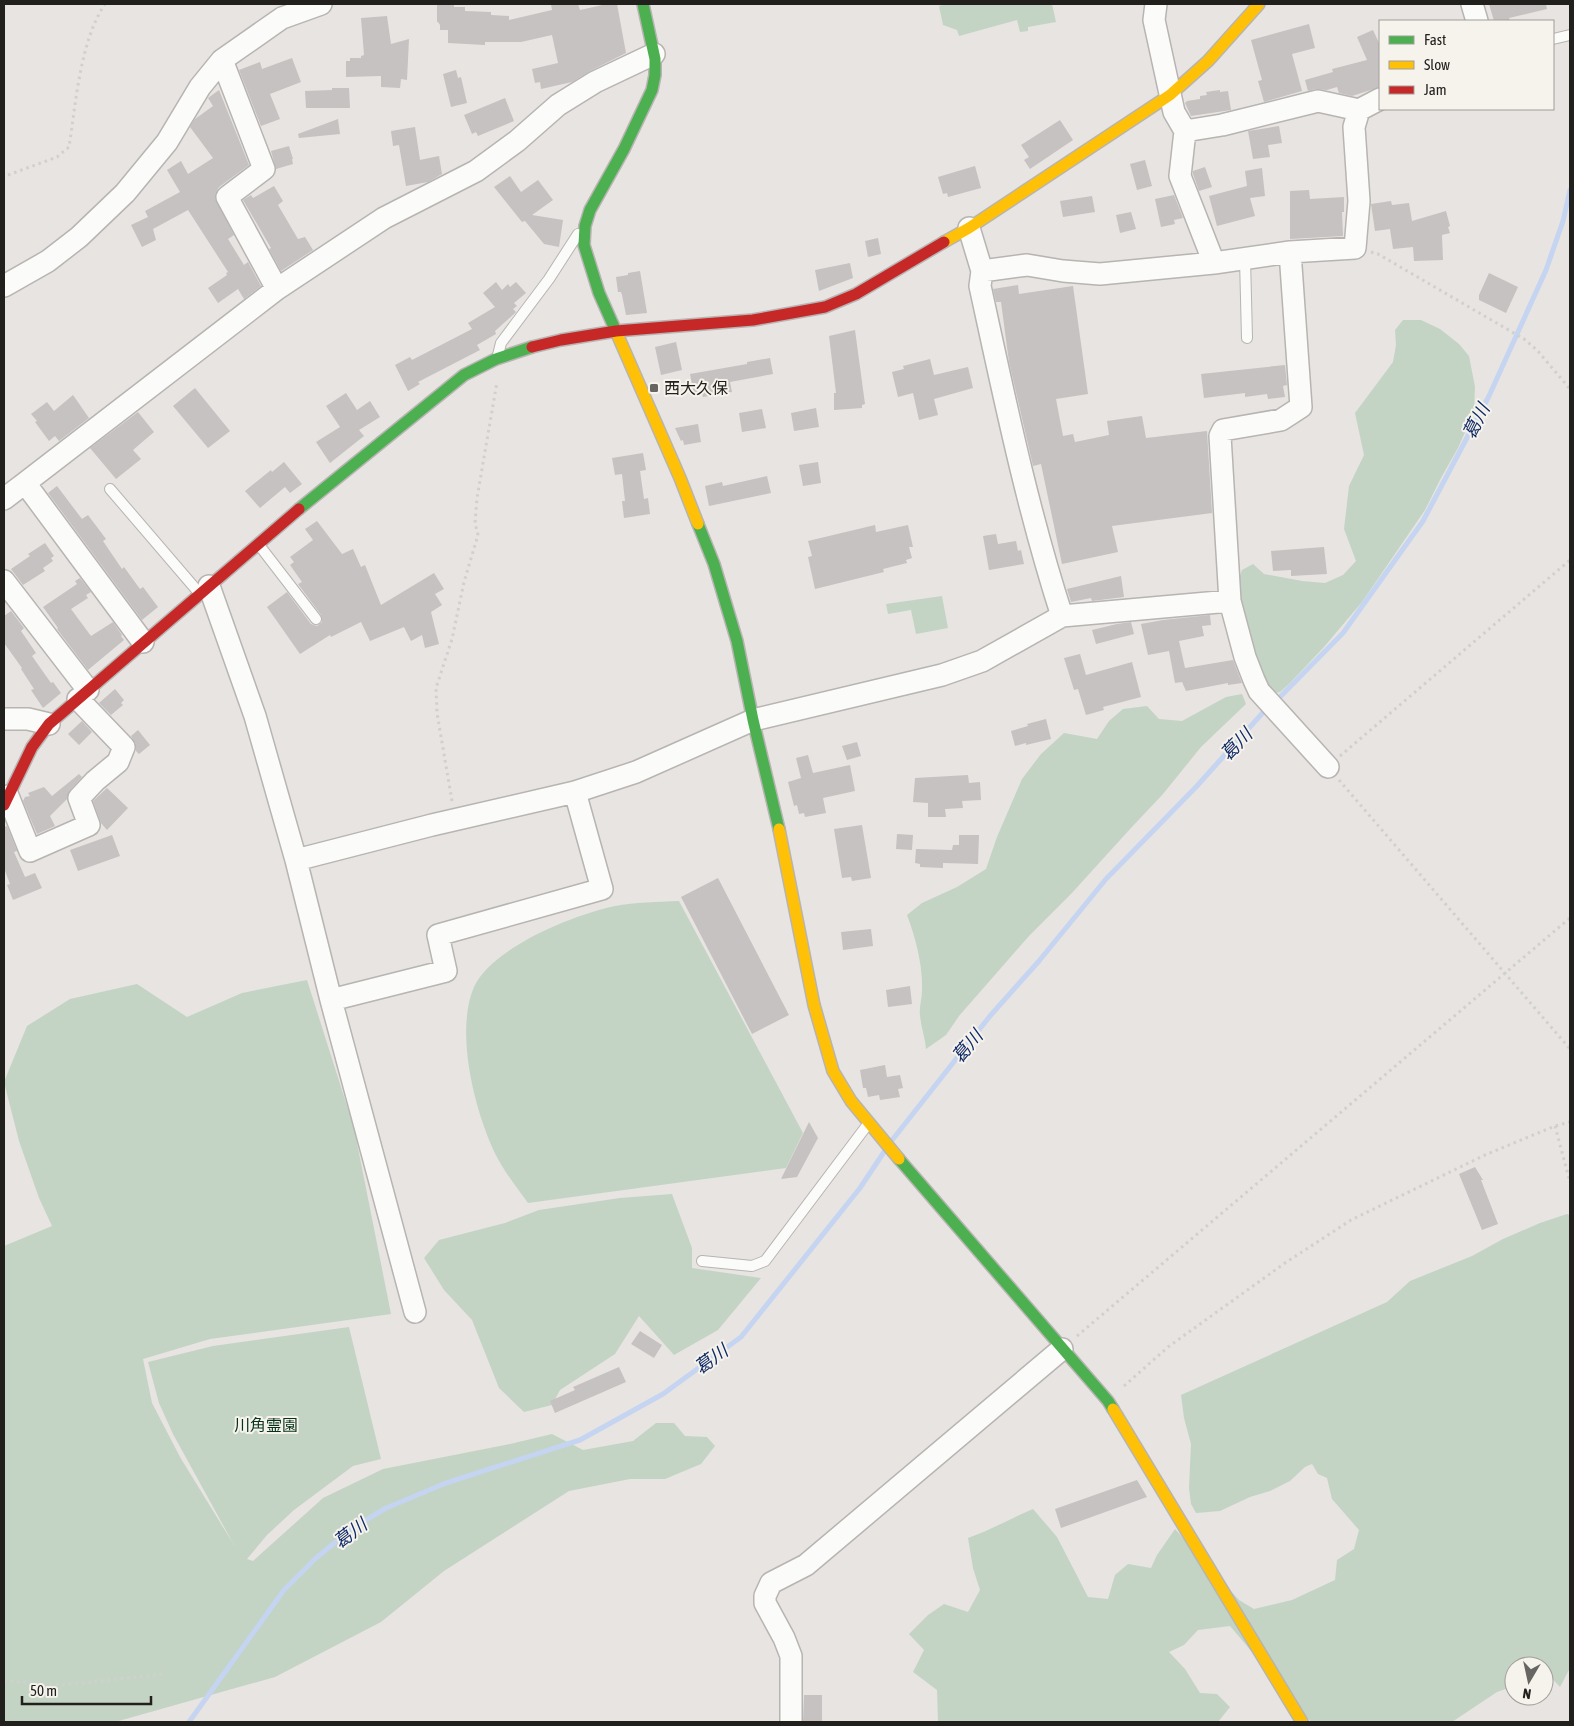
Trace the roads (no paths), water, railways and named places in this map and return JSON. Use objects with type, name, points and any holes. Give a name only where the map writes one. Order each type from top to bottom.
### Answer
[{"type":"street","points":[[4,286],[48,262],[79,237],[125,192],[167,142],[200,87],[222,60],[282,18],[321,4]]},
{"type":"street","points":[[643,4],[654,54],[655,75],[652,90],[624,149],[590,210],[584,240],[586,254],[599,293],[680,478],[714,564],[738,641],[753,720],[786,859],[817,1015],[834,1071],[851,1101],[872,1127],[1062,1350],[1108,1401],[1302,1722]]},
{"type":"street","points":[[1156,4],[1154,20],[1170,95],[1174,112],[1185,130],[1180,176],[1214,263]]},
{"type":"street","points":[[4,580],[83,695],[124,747],[118,762],[95,781],[79,798],[89,825],[30,851],[6,801],[32,747],[49,724],[83,695],[143,642],[329,484],[464,375],[496,359],[529,348],[616,331],[753,320],[825,307],[856,294],[969,228],[1170,95],[1208,61],[1259,4]]},
{"type":"street","points":[[1472,4],[1477,20]]},
{"type":"street","points":[[4,499],[277,289],[384,218],[476,171],[518,141],[558,105],[595,82],[654,54]]},
{"type":"street","points":[[222,60],[264,169],[227,197],[277,289]]},
{"type":"street","points":[[1185,130],[1222,125],[1318,101],[1359,110],[1379,100]]},
{"type":"street","points":[[982,271],[1028,265],[1063,271],[1100,274],[1214,263],[1290,252],[1355,248],[1360,201],[1354,126],[1359,110]]},
{"type":"street","points":[[969,228],[982,271],[980,286],[1009,420],[1047,570],[1062,616]]},
{"type":"street","points":[[1290,252],[1301,406],[1281,420],[1223,430],[1220,436],[1230,601],[1249,668],[1260,690],[1328,767]]},
{"type":"street","points":[[25,483],[143,642]]},
{"type":"street","points":[[204,590],[255,716],[296,860],[331,1000],[416,1312]]},
{"type":"street","points":[[296,860],[575,792],[636,772],[753,720],[942,675],[982,661],[1062,616],[1230,601]]},
{"type":"street","points":[[4,719],[28,719],[49,724]]},
{"type":"street","points":[[331,1000],[446,971],[438,935],[602,889],[575,792]]},
{"type":"street","points":[[791,1722],[791,1656],[780,1630],[765,1603],[765,1596],[770,1582],[806,1565],[1062,1350]]},
{"type":"lane","points":[[1554,39],[1570,35]]},
{"type":"lane","points":[[496,359],[501,343],[549,279],[587,221]]},
{"type":"lane","points":[[1245,258],[1247,338]]},
{"type":"lane","points":[[110,489],[204,590]]},
{"type":"lane","points":[[259,545],[316,618]]},
{"type":"lane","points":[[702,1261],[752,1266],[765,1260],[872,1127]]},
{"type":"waterway","name":"葛川","points":[[1276,701],[1343,633],[1423,521],[1489,396],[1546,270],[1563,221],[1570,190]]},
{"type":"waterway","name":"葛川","points":[[893,1139],[990,1016],[1039,961],[1106,879],[1196,787],[1267,708]]},
{"type":"waterway","name":"葛川","points":[[189,1722],[284,1590],[315,1559],[350,1530],[384,1509],[446,1483],[580,1440],[663,1394],[741,1337],[860,1188],[884,1152]]},
{"type":"place","name":"西大久保","points":[[654,388]]},
{"type":"park label","name":"川角霊園","points":[[266,1425]]}]
